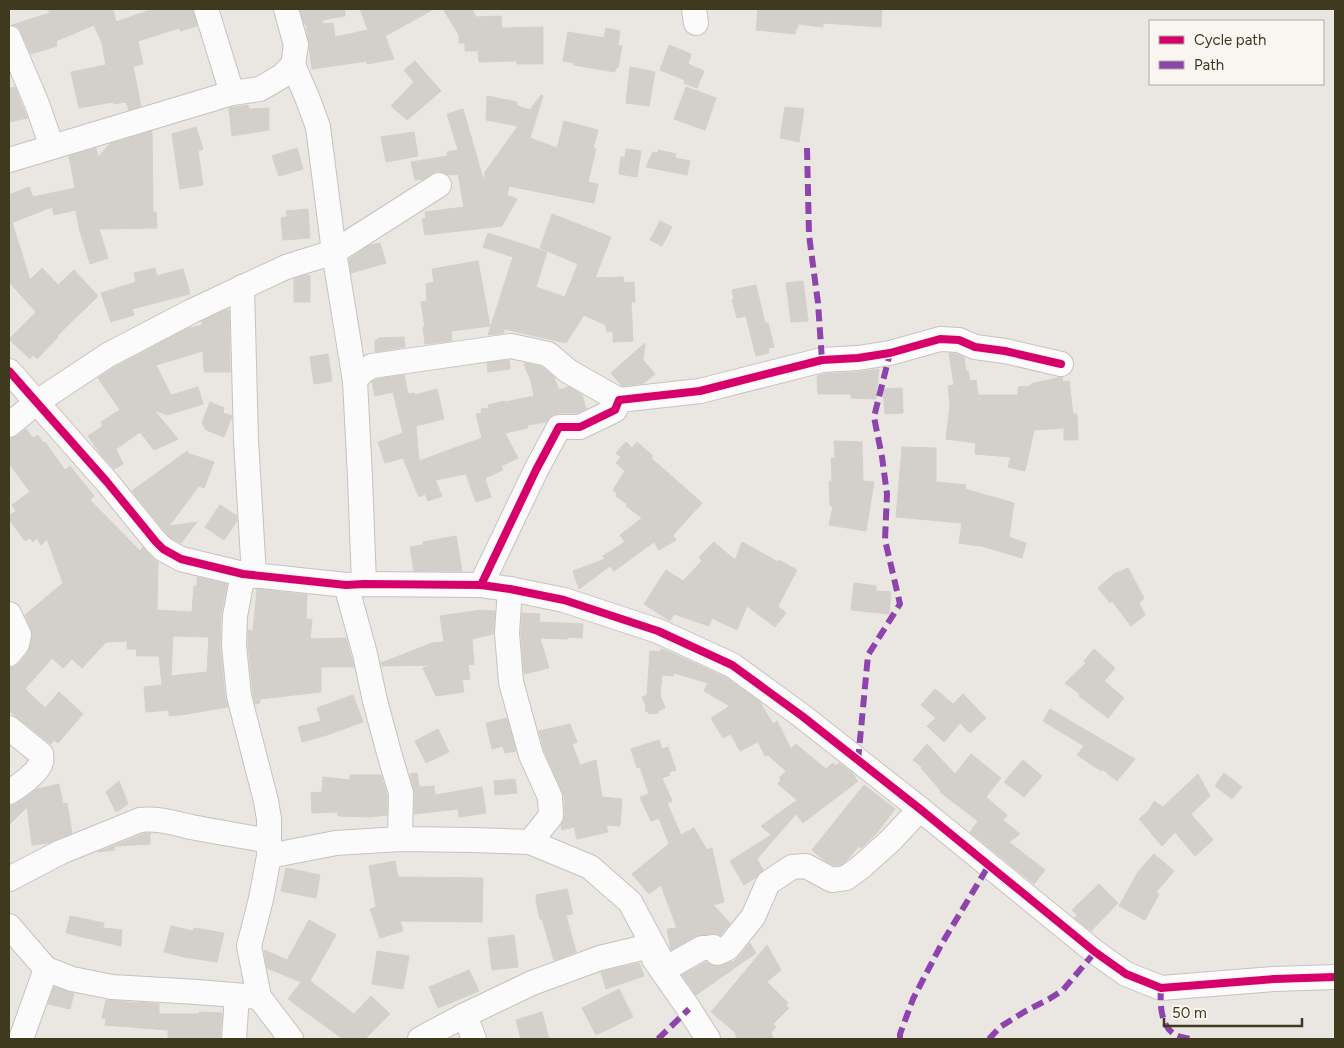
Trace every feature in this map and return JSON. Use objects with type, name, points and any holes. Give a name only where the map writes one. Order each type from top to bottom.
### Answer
[{"type":"street","points":[[206,9],[232,94]]},
{"type":"street","points":[[286,9],[296,46],[294,65],[308,97],[318,127],[334,252],[354,381],[360,477],[355,584],[365,654],[375,701],[401,793],[400,840]]},
{"type":"street","points":[[9,38],[37,104],[52,147]]},
{"type":"street","points":[[9,160],[232,94],[260,89],[282,76],[294,65]]},
{"type":"street","points":[[9,425],[37,402],[108,355],[192,311],[286,267],[334,252],[439,185]]},
{"type":"street","points":[[234,1039],[248,996],[249,946],[261,899],[269,848],[269,819],[266,801],[239,696],[234,645],[235,616],[249,575],[242,288]]},
{"type":"street","points":[[354,381],[362,372],[372,366],[511,346],[548,354],[568,371],[619,400],[700,391],[822,360],[858,358],[890,353],[940,339],[959,340],[975,347],[1005,351],[1061,364]]},
{"type":"street","points":[[9,371],[107,482],[156,542],[163,549],[181,559],[249,575],[355,584],[480,585],[510,589],[564,600],[658,631],[732,665],[802,716],[920,809],[1095,952],[1126,974],[1161,988],[1274,979],[1335,977]]},
{"type":"street","points":[[480,585],[558,427],[580,427],[615,410],[619,400]]},
{"type":"street","points":[[510,589],[507,633],[511,682],[531,755],[550,797],[551,816],[530,842]]},
{"type":"street","points":[[9,614],[19,635],[16,644],[9,654]]},
{"type":"street","points":[[9,728],[41,754],[42,762],[37,770],[9,792]]},
{"type":"street","points":[[665,969],[702,948],[713,946],[717,953],[728,948],[753,917],[768,883],[792,867],[806,866],[832,880],[846,878],[891,840],[920,809]]},
{"type":"street","points":[[9,879],[61,852],[140,820],[160,819],[269,848],[400,840],[530,842],[590,867],[630,902],[665,969]]},
{"type":"street","points":[[9,926],[46,969],[72,979],[112,987],[248,996],[291,1039]]},
{"type":"street","points":[[646,947],[665,969]]},
{"type":"street","points":[[420,1039],[532,983],[600,958],[646,947]]},
{"type":"street","points":[[646,947],[690,1009],[708,1039]]},
{"type":"street","points":[[21,1039],[46,969]]},
{"type":"street","points":[[465,1015],[474,1039]]},
{"type":"building","points":[[47,9],[113,9],[116,22],[153,9],[193,9],[197,26],[180,31],[179,28],[138,41],[143,64],[133,66],[141,106],[129,110],[126,102],[114,104],[113,102],[79,108],[71,72],[106,65],[102,43],[94,25],[56,41],[57,46],[31,54],[18,27],[12,25],[50,13]]},
{"type":"building","points":[[300,9],[345,9],[345,16],[322,20],[323,24],[333,23],[335,37],[368,30],[360,9],[434,9],[385,36],[394,59],[367,64],[367,61],[312,69],[306,24],[304,24]]},
{"type":"building","points":[[443,9],[472,9],[476,17],[501,16],[502,28],[543,27],[543,64],[517,64],[517,61],[479,62],[478,51],[465,51],[465,43],[459,43],[459,35]]},
{"type":"building","points":[[758,9],[882,9],[881,27],[823,23],[823,27],[798,24],[795,34],[756,30]]},
{"type":"building","points":[[606,28],[620,31],[618,45],[622,46],[618,68],[616,68],[615,72],[574,65],[575,63],[563,61],[568,32],[604,38]]},
{"type":"building","points":[[669,45],[691,54],[688,64],[704,71],[697,88],[684,83],[685,80],[660,70]]},
{"type":"building","points":[[415,61],[441,91],[407,120],[391,106],[414,82],[404,70]]},
{"type":"building","points":[[630,67],[655,72],[649,106],[626,103]]},
{"type":"building","points":[[15,87],[27,118],[9,122],[9,88]]},
{"type":"building","points":[[686,87],[716,98],[705,130],[674,119]]},
{"type":"building","points":[[541,95],[543,96],[530,138],[557,148],[564,121],[598,130],[593,148],[596,149],[588,182],[598,184],[594,203],[509,186],[507,195],[517,199],[502,226],[425,235],[422,219],[426,218],[425,212],[464,207],[458,174],[447,175],[438,171],[424,179],[415,180],[411,162],[448,156],[447,152],[458,150],[447,114],[463,109],[484,182],[485,172],[518,126],[486,120],[487,96],[517,102],[517,106],[530,110]]},
{"type":"building","points":[[248,105],[249,109],[269,108],[269,130],[232,136],[229,108]]},
{"type":"building","points":[[785,107],[804,109],[799,142],[780,138]]},
{"type":"building","points":[[196,127],[203,149],[198,151],[203,185],[180,189],[172,134]]},
{"type":"building","points":[[152,131],[153,212],[156,212],[157,228],[99,229],[108,258],[90,264],[79,228],[76,210],[54,215],[52,207],[12,223],[30,280],[42,268],[58,285],[74,270],[98,296],[57,336],[37,359],[33,355],[30,359],[9,339],[36,312],[9,282],[9,195],[29,187],[33,197],[75,188],[69,156],[96,148],[98,157],[110,144]]},
{"type":"building","points":[[414,132],[418,156],[386,162],[381,137]]},
{"type":"building","points":[[297,148],[303,169],[279,176],[272,156]]},
{"type":"building","points":[[626,149],[641,151],[637,177],[619,174],[621,157],[625,157]]},
{"type":"building","points":[[658,150],[676,154],[675,158],[690,161],[687,175],[646,167],[653,152],[658,153]]},
{"type":"building","points":[[308,209],[310,238],[283,240],[281,218],[287,217],[286,211]]},
{"type":"building","points":[[552,214],[611,237],[595,278],[623,277],[624,283],[634,282],[635,302],[631,302],[633,341],[613,342],[613,331],[607,332],[606,325],[584,315],[566,343],[504,329],[504,333],[488,335],[513,257],[483,247],[488,233],[547,252],[536,287],[565,297],[578,264],[540,248]]},
{"type":"building","points":[[660,221],[672,227],[662,246],[650,240]]},
{"type":"building","points":[[380,243],[386,263],[351,273],[349,259],[370,245]]},
{"type":"building","points":[[478,261],[490,326],[451,331],[452,341],[425,344],[423,327],[425,327],[421,302],[427,301],[426,284],[434,282],[432,269]]},
{"type":"building","points":[[155,268],[157,276],[183,269],[190,294],[132,309],[134,315],[111,322],[101,293],[136,282],[134,273]]},
{"type":"building","points":[[310,275],[310,302],[294,302],[294,279]]},
{"type":"building","points":[[803,281],[808,321],[791,322],[786,283]]},
{"type":"building","points":[[756,285],[765,323],[768,323],[774,347],[768,348],[769,353],[756,356],[746,316],[737,318],[732,300],[734,299],[732,290]]},
{"type":"building","points":[[229,310],[230,372],[204,372],[203,351],[156,365],[171,395],[198,387],[203,404],[167,415],[154,410],[178,439],[154,450],[140,432],[116,449],[123,464],[114,469],[88,436],[103,426],[101,422],[120,410],[98,378],[186,329],[202,325],[202,321]]},
{"type":"building","points":[[404,337],[405,347],[375,352],[375,340],[378,340],[378,338]]},
{"type":"building","points":[[645,343],[643,360],[655,374],[644,383],[622,386],[611,373]]},
{"type":"building","points":[[949,353],[964,357],[970,381],[976,380],[978,395],[1018,395],[1018,387],[1031,386],[1031,384],[1061,377],[1063,382],[1069,381],[1073,414],[1077,414],[1078,440],[1064,440],[1064,428],[1034,430],[1025,471],[1008,467],[1011,457],[975,454],[976,443],[946,439],[950,405],[948,386],[954,385]]},
{"type":"building","points":[[328,354],[332,381],[314,384],[310,357]]},
{"type":"building","points":[[509,360],[510,369],[488,372],[487,363]]},
{"type":"building","points":[[524,364],[542,367],[554,377],[559,390],[569,387],[582,395],[586,409],[577,413],[552,415],[546,422],[527,425],[528,428],[505,433],[518,458],[501,466],[503,470],[485,478],[491,497],[476,502],[466,474],[435,480],[442,496],[428,501],[425,494],[419,497],[403,458],[385,463],[378,442],[403,433],[393,392],[375,396],[372,382],[377,379],[404,375],[408,394],[414,393],[415,395],[437,389],[444,419],[416,426],[419,461],[482,438],[476,414],[482,413],[481,409],[489,408],[488,405],[534,396],[531,381]]},
{"type":"building","points":[[879,369],[876,399],[851,398],[851,394],[818,394],[817,376]]},
{"type":"building","points":[[902,388],[903,413],[885,414],[883,389]]},
{"type":"building","points":[[210,402],[224,408],[223,413],[232,416],[224,437],[206,430],[202,423]]},
{"type":"building","points":[[26,429],[33,438],[38,435],[65,470],[70,466],[94,496],[90,500],[140,551],[143,547],[158,562],[157,610],[192,612],[194,586],[197,586],[197,577],[227,584],[221,615],[220,645],[225,697],[228,707],[169,716],[169,710],[146,712],[144,687],[162,685],[159,656],[137,656],[136,649],[127,649],[127,641],[106,642],[82,668],[72,659],[63,668],[52,658],[25,689],[45,708],[59,692],[83,714],[58,743],[54,740],[51,744],[9,711],[9,667],[14,667],[20,663],[28,652],[32,638],[31,629],[25,615],[63,583],[47,539],[41,545],[37,538],[33,542],[30,538],[25,541],[9,519],[9,516],[16,511],[12,505],[30,492],[9,463],[9,438],[17,436]],"holes":[[[173,636],[209,637],[207,672],[171,676]]]},
{"type":"building","points":[[834,441],[862,442],[863,481],[874,482],[866,531],[829,525],[833,506],[830,506],[829,481],[832,481],[831,458],[835,458]]},
{"type":"building","points":[[626,442],[632,448],[637,442],[653,456],[651,458],[702,503],[673,535],[676,540],[659,550],[654,542],[614,571],[610,566],[579,589],[573,571],[605,559],[603,556],[625,542],[620,535],[642,518],[626,506],[627,504],[616,496],[617,493],[613,490],[625,471],[616,463],[621,457],[616,453]]},
{"type":"building","points":[[902,447],[936,448],[936,482],[966,485],[965,489],[1014,503],[1009,537],[1026,543],[1022,558],[978,545],[959,543],[962,523],[896,517]]},
{"type":"building","points":[[187,451],[190,454],[214,462],[204,488],[199,486],[169,526],[197,522],[181,543],[166,533],[132,491]]},
{"type":"building","points":[[220,505],[237,516],[237,521],[224,540],[205,527]]},
{"type":"building","points":[[456,536],[462,571],[414,571],[410,547],[423,545],[423,542]]},
{"type":"building","points":[[714,542],[735,560],[742,542],[797,570],[778,606],[786,613],[775,627],[747,606],[737,630],[712,618],[709,626],[674,614],[670,621],[644,604],[666,570],[683,581],[702,561],[699,557]]},
{"type":"building","points":[[1128,568],[1144,598],[1139,603],[1145,615],[1131,626],[1112,601],[1110,603],[1098,588],[1114,574]]},
{"type":"building","points":[[854,583],[876,586],[876,591],[891,592],[889,614],[851,610]]},
{"type":"building","points":[[257,589],[307,595],[306,619],[312,619],[310,639],[346,638],[354,667],[321,667],[321,692],[260,699],[260,703],[255,704],[248,630],[253,631]]},
{"type":"building","points":[[481,610],[495,611],[493,634],[472,639],[474,664],[468,665],[470,679],[462,680],[464,692],[436,696],[423,668],[432,665],[382,666],[381,663],[432,643],[444,642],[440,616]]},
{"type":"building","points":[[522,613],[540,614],[539,622],[583,624],[582,638],[540,638],[549,668],[524,674],[521,633]]},
{"type":"building","points":[[661,649],[725,677],[759,701],[773,724],[777,721],[791,749],[796,744],[826,769],[833,763],[835,766],[839,763],[852,773],[858,781],[803,823],[796,814],[757,859],[763,870],[744,885],[730,861],[771,835],[761,826],[797,800],[778,784],[781,780],[779,778],[786,771],[768,755],[765,756],[758,742],[740,751],[731,734],[723,738],[711,718],[730,706],[704,691],[708,683],[674,673],[673,676],[662,675],[660,695],[665,708],[658,711],[658,713],[649,714],[645,711],[646,706],[642,697],[647,695],[650,651],[661,652]]},
{"type":"building","points":[[1094,649],[1115,668],[1104,681],[1124,698],[1108,718],[1065,683],[1086,663],[1084,661]]},
{"type":"building","points":[[935,689],[953,704],[963,694],[986,718],[970,733],[960,723],[944,742],[927,726],[936,718],[921,705]]},
{"type":"building","points":[[353,695],[363,722],[302,742],[298,727],[321,721],[317,708]]},
{"type":"building","points":[[1050,709],[1135,759],[1117,781],[1102,769],[1101,771],[1077,755],[1084,746],[1043,721]]},
{"type":"building","points":[[507,718],[516,751],[505,753],[503,746],[492,749],[486,723]]},
{"type":"building","points":[[570,724],[577,742],[572,744],[580,765],[596,760],[602,797],[622,799],[620,826],[606,825],[608,832],[577,839],[574,827],[562,830],[561,825],[565,815],[564,796],[544,750],[539,731]]},
{"type":"building","points":[[438,729],[449,752],[426,763],[415,741]]},
{"type":"building","points":[[659,740],[662,749],[668,747],[676,770],[669,772],[670,775],[662,778],[672,801],[667,803],[681,835],[694,828],[707,850],[712,848],[724,902],[713,905],[730,923],[720,936],[710,934],[696,936],[671,950],[667,929],[677,928],[661,885],[649,894],[632,874],[669,844],[659,818],[651,821],[640,797],[649,794],[640,767],[637,768],[631,749]]},
{"type":"building","points":[[927,744],[955,774],[971,754],[1001,778],[986,797],[1007,815],[1003,820],[1020,834],[1009,842],[1045,870],[1034,884],[970,832],[978,821],[940,792],[922,767],[913,760]]},
{"type":"building","points":[[1023,760],[1042,776],[1024,797],[1004,782]]},
{"type":"building","points":[[417,773],[419,787],[434,786],[435,795],[482,787],[486,813],[459,817],[458,809],[414,814],[415,793],[410,774]]},
{"type":"building","points":[[1224,773],[1242,787],[1232,799],[1215,786]]},
{"type":"building","points":[[1198,774],[1210,796],[1191,814],[1213,840],[1195,856],[1175,832],[1162,846],[1139,819],[1149,810],[1154,801],[1163,807]]},
{"type":"building","points":[[350,775],[381,775],[387,795],[387,815],[370,817],[338,816],[338,812],[312,813],[311,793],[322,792],[323,777],[350,780]]},
{"type":"building","points":[[515,779],[517,793],[495,795],[494,781]]},
{"type":"building","points":[[119,781],[128,804],[116,812],[106,792]]},
{"type":"building","points":[[59,784],[63,804],[67,803],[72,833],[49,843],[32,845],[27,807],[9,825],[9,806],[16,804],[37,789]]},
{"type":"building","points":[[864,785],[895,809],[875,835],[861,848],[859,846],[841,865],[835,866],[812,850]]},
{"type":"building","points":[[150,833],[150,844],[114,846],[115,850],[98,852],[143,834]]},
{"type":"building","points":[[1154,854],[1174,871],[1156,892],[1159,894],[1145,920],[1119,906],[1138,872]]},
{"type":"building","points":[[395,861],[398,877],[483,878],[482,922],[400,921],[403,931],[380,938],[370,909],[376,907],[369,866]]},
{"type":"building","points":[[286,868],[320,875],[316,898],[281,891]]},
{"type":"building","points":[[1099,884],[1118,903],[1091,931],[1075,918],[1077,915],[1072,910]]},
{"type":"building","points":[[567,889],[573,914],[566,915],[576,952],[554,960],[542,919],[540,919],[536,895]]},
{"type":"building","points":[[70,916],[104,923],[103,928],[122,930],[121,946],[66,933]]},
{"type":"building","points":[[309,920],[336,935],[310,981],[354,1014],[371,996],[390,1014],[365,1039],[343,1039],[288,999],[301,982],[267,968],[264,950],[287,960]]},
{"type":"building","points":[[171,926],[193,931],[194,928],[224,933],[217,962],[164,952]]},
{"type":"building","points":[[514,935],[518,967],[492,970],[488,938]]},
{"type":"building","points":[[750,943],[756,953],[696,995],[682,975],[706,962],[717,967],[734,961]]},
{"type":"building","points":[[767,945],[781,970],[767,982],[788,1003],[786,1005],[789,1008],[773,1024],[776,1027],[771,1032],[773,1039],[737,1039],[735,1032],[711,1012]]},
{"type":"building","points":[[377,951],[409,956],[403,989],[372,984]]},
{"type":"building","points":[[639,963],[644,976],[606,989],[601,972]]},
{"type":"building","points":[[469,970],[479,991],[438,1008],[429,987]]},
{"type":"building","points":[[54,987],[74,993],[70,1009],[48,1004]]},
{"type":"building","points":[[619,989],[633,1017],[596,1035],[582,1008]]},
{"type":"building","points":[[106,1000],[159,1004],[159,1014],[222,1013],[220,1039],[168,1039],[168,1030],[105,1025],[106,1019],[102,1018]]},
{"type":"building","points":[[542,1012],[549,1039],[521,1039],[516,1020]]},
{"type":"marked path","points":[[807,148],[809,235],[818,303],[822,360]]},
{"type":"marked path","points":[[858,761],[868,655],[900,604],[885,540],[887,494],[874,417],[890,353]]},
{"type":"marked path","points":[[900,1039],[900,1034],[913,999],[941,945],[989,865]]},
{"type":"marked path","points":[[989,1039],[1000,1027],[1063,990],[1095,952]]},
{"type":"marked path","points":[[1161,988],[1161,1007],[1164,1021],[1176,1035],[1191,1039]]},
{"type":"marked path","points":[[658,1039],[689,1009]]},
{"type":"cycle path","points":[[481,585],[536,470],[559,427],[580,427],[615,410],[619,400],[700,391],[822,360],[858,358],[890,353],[940,339],[959,340],[975,347],[1005,351],[1061,364]]},
{"type":"cycle path","points":[[9,371],[107,482],[156,542],[163,549],[181,559],[243,574],[346,585],[481,585],[510,589],[564,600],[658,631],[732,665],[802,716],[920,809],[1095,952],[1126,974],[1161,988],[1274,979],[1335,977]]}]
